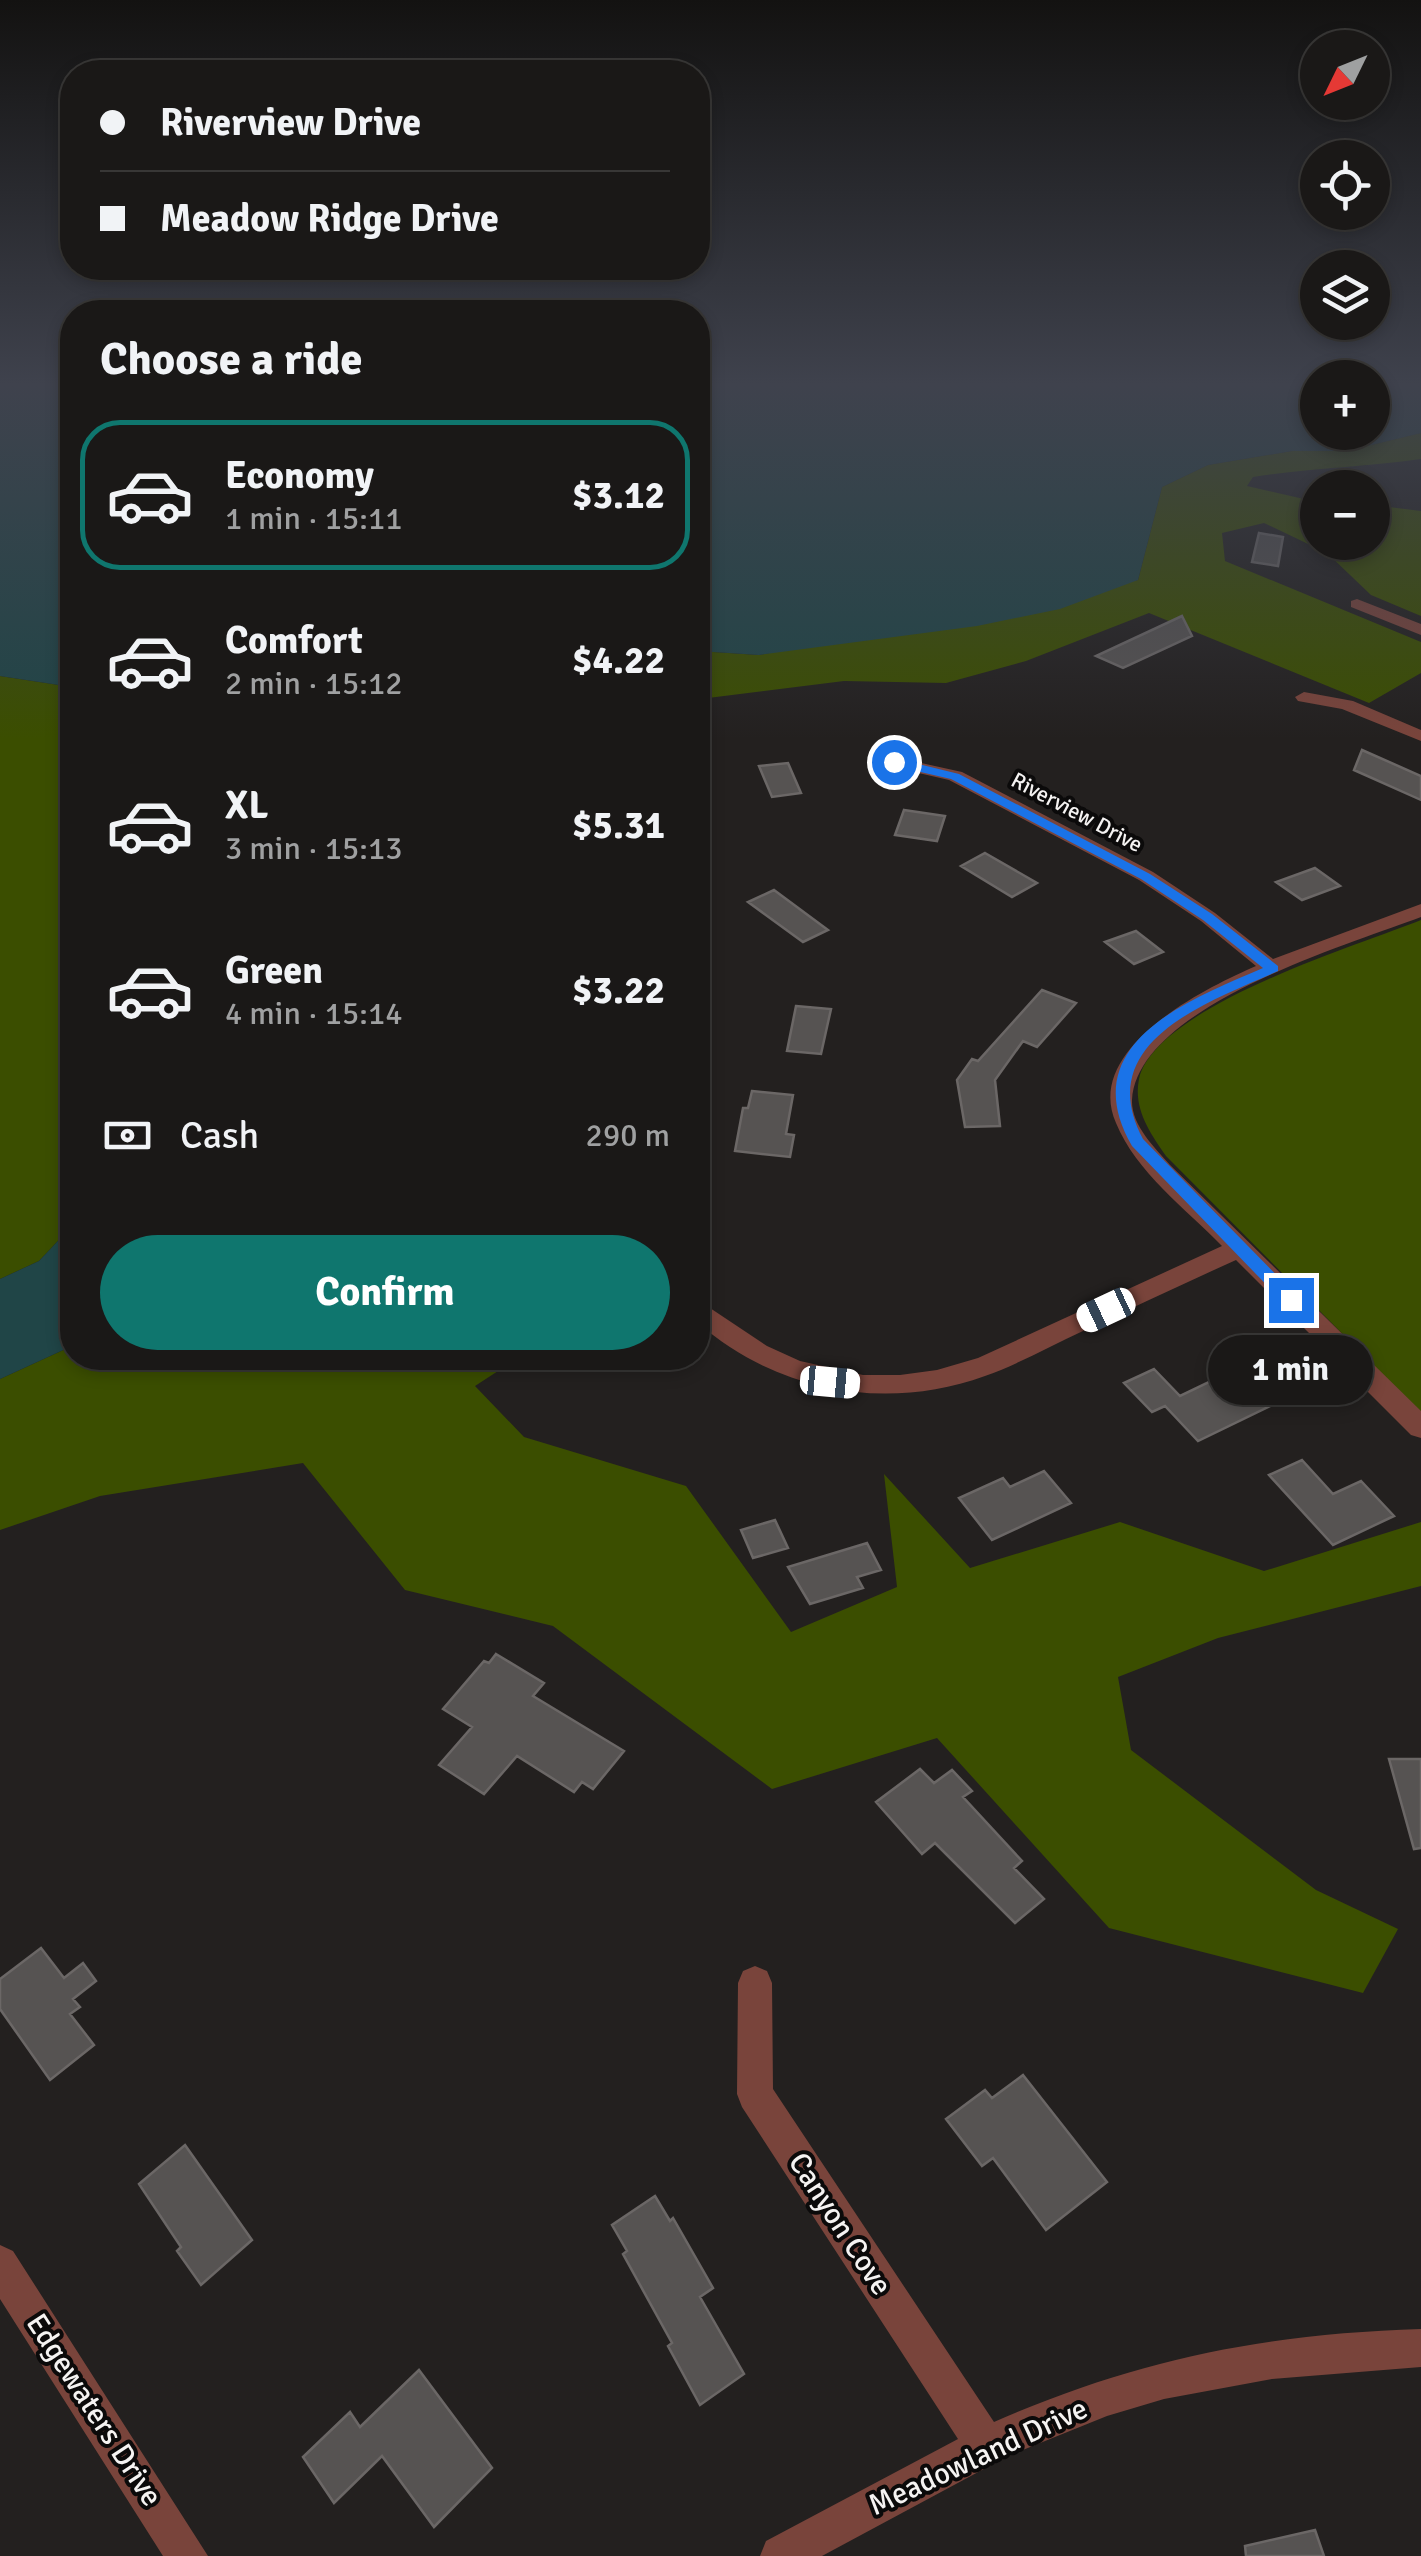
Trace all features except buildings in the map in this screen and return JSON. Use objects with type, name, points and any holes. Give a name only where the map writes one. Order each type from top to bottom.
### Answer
[{"type":"street","points":[[1357,604],[1421,630]]},
{"type":"street","points":[[1304,697],[1347,705],[1421,736]]},
{"type":"street","name":"Riverview Drive","points":[[894,762],[955,776],[1146,876],[1208,917],[1273,968]]},
{"type":"street","points":[[1421,910],[1196,1002],[1138,1048],[1125,1071],[1121,1098],[1125,1119],[1138,1142],[1421,1428]]},
{"type":"street","points":[[710,1321],[724,1334],[773,1363],[830,1382],[914,1382],[972,1371],[1239,1248]]},
{"type":"street","name":"Canyon Cove","points":[[755,1983],[755,2094],[986,2446]]},
{"type":"street","name":"Edgewaters Drive","points":[[0,2264],[187,2556]]},
{"type":"street","name":"Meadowland Drive","points":[[780,2556],[986,2446],[1110,2397],[1220,2367],[1362,2350],[1421,2348]]},
{"type":"green space","points":[[1159,500],[1300,500],[1300,540],[1264,523],[1222,533],[1225,561],[1421,642],[1421,673],[1369,703],[1149,613],[1026,661],[946,683],[844,681],[710,698],[710,652],[759,655],[1138,580]]},
{"type":"green space","points":[[1390,507],[1421,511],[1421,616],[1371,595],[1334,560],[1390,560]]},
{"type":"green space","points":[[0,676],[60,685],[60,1239],[39,1261],[0,1279]]},
{"type":"green space","points":[[1421,920],[1421,1413],[1166,1156],[1144,1120],[1138,1090],[1139,1079],[1153,1053],[1181,1027],[1218,1004],[1307,963]]},
{"type":"green space","points":[[60,1352],[60,1370],[500,1370],[475,1386],[524,1437],[686,1486],[791,1632],[897,1587],[884,1474],[970,1568],[1120,1522],[1264,1571],[1421,1522],[1421,1586],[1218,1638],[1118,1677],[1131,1750],[1316,1890],[1398,1929],[1363,1993],[1109,1928],[937,1738],[772,1789],[553,1626],[405,1590],[303,1463],[100,1496],[0,1530],[0,1379]]},
{"type":"water","points":[[0,500],[60,500],[60,685],[0,676]]},
{"type":"water","points":[[710,500],[1159,500],[1138,580],[1060,609],[977,626],[759,655],[710,652]]},
{"type":"water","points":[[60,1239],[60,1352],[0,1379],[0,1279],[39,1261]]},
{"type":"route","points":[[894,762],[955,776],[1146,876],[1208,917],[1273,968],[1196,1002],[1165,1023],[1138,1048],[1125,1071],[1121,1098],[1125,1119],[1162,1171],[1291,1300]]}]
